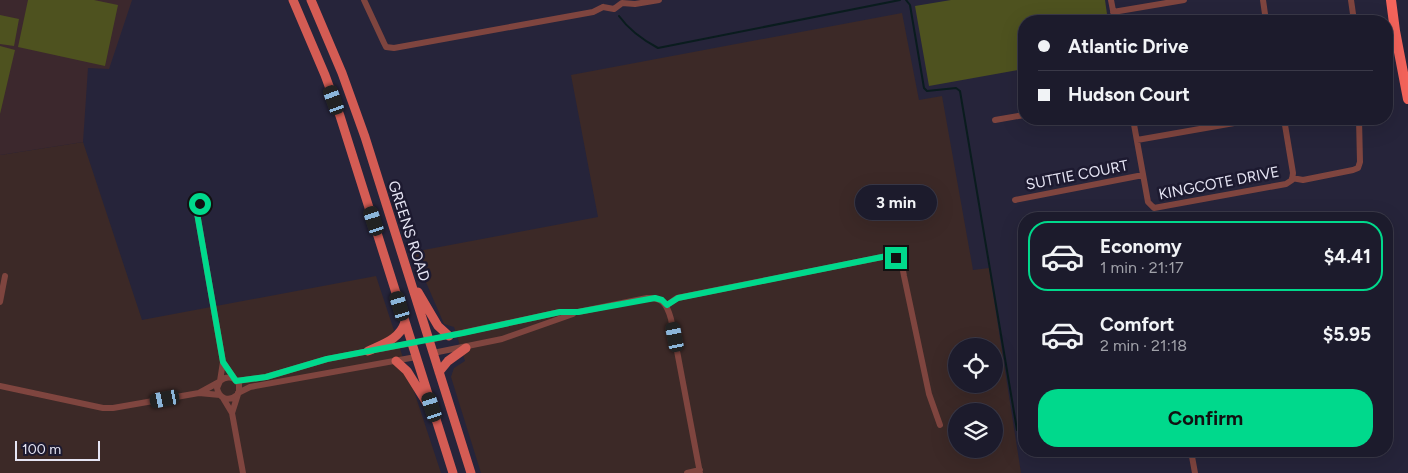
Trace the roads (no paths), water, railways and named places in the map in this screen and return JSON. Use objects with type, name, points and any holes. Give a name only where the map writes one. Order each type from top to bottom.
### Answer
[{"type":"highway","points":[[1391,0],[1393,15]]},
{"type":"highway","points":[[1393,16],[1408,99]]},
{"type":"main road","name":"GREENS ROAD","points":[[292,0],[325,75],[340,116],[454,473]]},
{"type":"main road","name":"GREENS ROAD","points":[[311,0],[353,103],[471,473]]},
{"type":"main road","points":[[300,17],[307,10],[315,10]]},
{"type":"main road","points":[[410,279],[438,326],[449,336]]},
{"type":"main road","points":[[368,351],[393,339],[401,332],[405,322]]},
{"type":"main road","points":[[412,343],[429,340]]},
{"type":"main road","points":[[439,372],[448,361],[466,348]]},
{"type":"main road","points":[[416,357],[433,354]]},
{"type":"main road","points":[[396,361],[407,370],[426,400],[438,426]]},
{"type":"street","points":[[364,0],[386,47],[394,48],[592,12],[601,3],[614,9],[623,2],[635,4],[659,0]]},
{"type":"street","points":[[1111,0],[1114,15]]},
{"type":"street","points":[[1113,12],[1184,0]]},
{"type":"street","points":[[1263,0],[1265,15]]},
{"type":"street","points":[[1351,0],[1353,15]]},
{"type":"street","points":[[995,120],[1018,116]]},
{"type":"street","points":[[1134,125],[1144,175]]},
{"type":"street","points":[[1137,140],[1223,125]]},
{"type":"street","points":[[1285,125],[1293,174],[1292,179]]},
{"type":"street","name":"KINGCOTE DRIVE","points":[[1144,175],[1148,202],[1154,208],[1286,184],[1292,179],[1303,180],[1353,170],[1358,168],[1360,162],[1359,125]]},
{"type":"street","name":"SUTTIE COURT","points":[[1015,200],[1144,175]]},
{"type":"street","points":[[200,204],[197,213],[223,362],[218,388],[232,413],[243,473]]},
{"type":"street","points":[[667,305],[678,298],[887,256],[896,258],[902,265],[929,394],[940,424]]},
{"type":"street","points":[[0,302],[5,276]]},
{"type":"street","points":[[433,354],[502,339],[578,312],[646,298],[662,300],[667,305],[671,319],[700,472],[687,473]]},
{"type":"street","points":[[429,340],[560,312],[578,312]]},
{"type":"street","points":[[0,386],[103,408],[130,406],[199,393],[227,377],[235,380],[266,377],[327,359],[412,343]]},
{"type":"street","points":[[199,393],[230,399],[250,387],[416,357]]},
{"type":"street","points":[[223,362],[239,388],[232,413]]},
{"type":"street","points":[[1192,457],[1195,473]]},
{"type":"waterway","points":[[619,16],[627,26],[658,48],[900,0]]},
{"type":"waterway","points":[[906,0],[910,5],[924,88],[927,91],[956,88],[960,91],[1017,430]]}]
